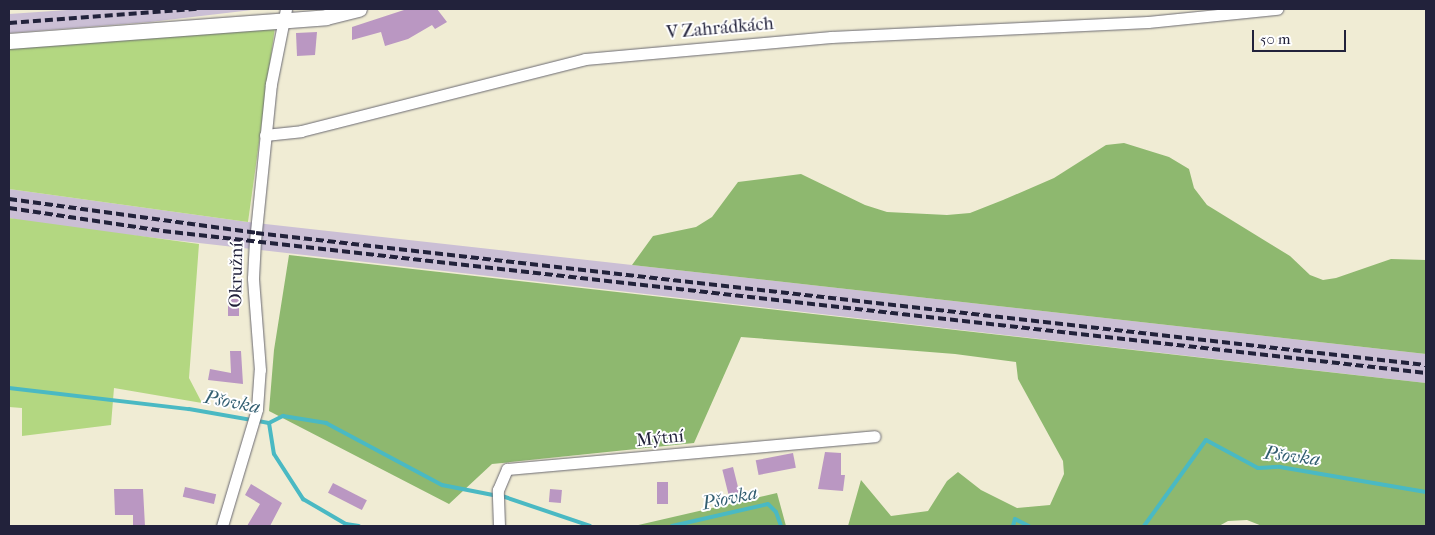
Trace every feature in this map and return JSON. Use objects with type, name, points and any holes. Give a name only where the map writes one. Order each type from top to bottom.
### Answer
[{"type":"street","points":[[9,41],[285,14],[326,17],[359,9]]},
{"type":"street","name":"V Zahrádkách","points":[[265,135],[301,131],[585,59],[831,37],[1148,22],[1277,9]]},
{"type":"street","name":"Okružní","points":[[222,526],[257,409],[260,370],[253,278],[265,135],[285,14]]},
{"type":"street","name":"Mýtní","points":[[499,526],[498,490],[508,469],[875,436]]},
{"type":"shaded area","points":[[82,9],[260,9],[150,22],[9,33],[9,14]]},
{"type":"shaded area","points":[[9,189],[248,222],[1426,354],[1426,383],[50,226],[9,218]]},
{"type":"green space","points":[[275,27],[248,222],[9,189],[9,48]]},
{"type":"green space","points":[[1124,143],[1169,157],[1189,169],[1194,188],[1207,205],[1290,256],[1310,275],[1323,280],[1336,278],[1391,259],[1426,260],[1426,354],[632,265],[653,236],[696,227],[712,217],[738,182],[801,174],[865,205],[887,212],[947,215],[970,213],[1054,178],[1106,145]]},
{"type":"green space","points":[[9,218],[199,244],[189,378],[202,403],[114,388],[111,425],[22,436],[22,408],[9,407]]},
{"type":"green space","points":[[289,255],[1426,383],[1426,526],[1262,526],[1247,520],[1228,521],[1219,526],[848,526],[861,480],[891,516],[928,511],[947,481],[958,472],[981,490],[1017,508],[1050,505],[1064,474],[1063,461],[1018,379],[1016,362],[955,354],[741,337],[694,443],[492,464],[449,504],[269,411],[274,350]]},
{"type":"green space","points":[[777,493],[786,526],[634,526]]},
{"type":"building","points":[[407,9],[437,9],[447,22],[435,29],[432,25],[408,39],[385,46],[381,32],[352,40],[352,27]]},
{"type":"building","points":[[317,32],[315,55],[297,56],[296,33]]},
{"type":"building","points":[[228,299],[239,299],[239,316],[228,316]]},
{"type":"building","points":[[230,351],[241,351],[243,384],[208,380],[210,369],[231,373]]},
{"type":"building","points":[[825,452],[841,453],[841,475],[845,475],[843,491],[818,489]]},
{"type":"building","points":[[793,453],[796,468],[759,475],[756,460]]},
{"type":"building","points":[[733,467],[740,495],[729,498],[722,470]]},
{"type":"building","points":[[657,482],[668,482],[668,504],[657,504]]},
{"type":"building","points":[[333,483],[367,500],[362,510],[328,493]]},
{"type":"building","points":[[251,484],[282,503],[270,526],[247,526],[260,504],[245,495]]},
{"type":"building","points":[[185,487],[216,494],[214,504],[183,497]]},
{"type":"building","points":[[114,489],[143,489],[145,526],[133,526],[133,515],[115,515]]},
{"type":"building","points":[[550,489],[562,490],[561,503],[549,502]]},
{"type":"waterway","name":"Pšovka","points":[[9,388],[189,409],[269,423],[283,416],[326,423],[442,485],[493,495]]},
{"type":"waterway","points":[[269,423],[274,454],[303,499],[346,524],[359,526]]},
{"type":"waterway","name":"Pšovka","points":[[1144,526],[1206,440],[1258,468],[1280,467],[1426,492]]},
{"type":"waterway","name":"Pšovka","points":[[502,496],[590,526]]},
{"type":"waterway","name":"Pšovka","points":[[672,526],[768,504],[776,512],[781,526]]},
{"type":"waterway","name":"Pšovka","points":[[1013,526],[1015,519],[1029,526]]},
{"type":"railway","points":[[9,23],[197,9]]},
{"type":"railway","points":[[9,199],[256,233],[1426,365]]},
{"type":"railway","points":[[9,208],[163,231],[1426,373]]}]
